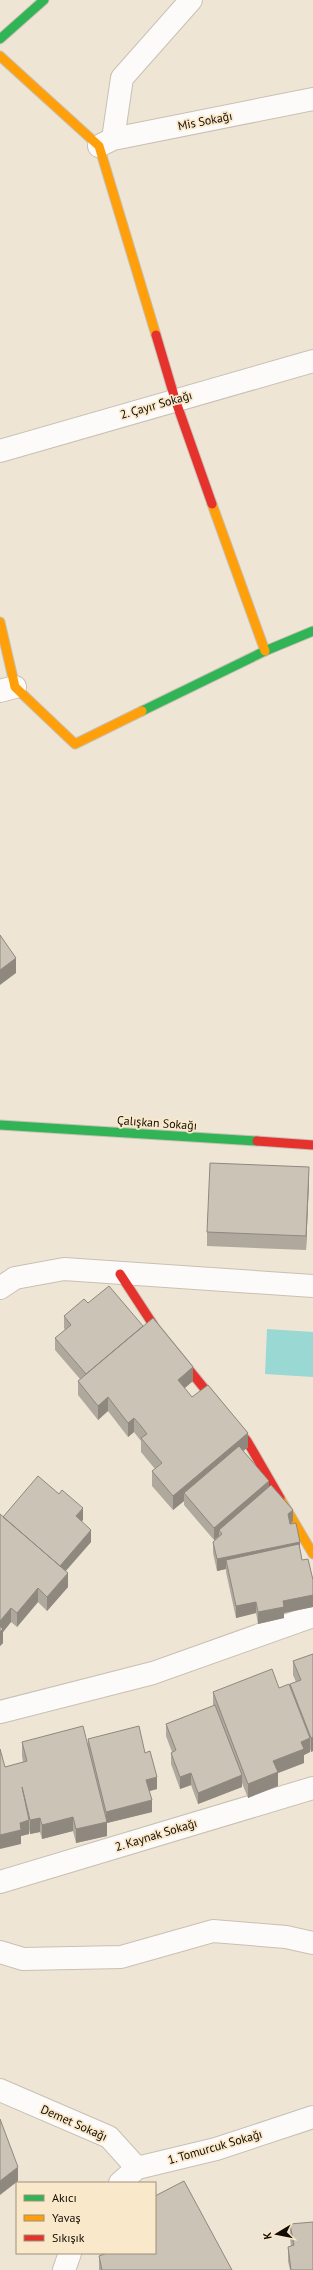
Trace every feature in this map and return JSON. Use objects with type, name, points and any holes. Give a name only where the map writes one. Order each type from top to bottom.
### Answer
[{"type":"street","points":[[0,39],[44,0]]},
{"type":"street","points":[[192,0],[122,78],[106,143],[175,399],[265,651]]},
{"type":"street","points":[[0,56],[106,143]]},
{"type":"street","name":"Mis Sokağı","points":[[106,143],[313,99]]},
{"type":"street","name":"2. Çayır Sokağı","points":[[0,451],[313,360]]},
{"type":"street","points":[[0,622],[8,689],[75,744],[265,651],[313,631]]},
{"type":"street","name":"Çalışkan Sokağı","points":[[0,1125],[313,1145]]},
{"type":"street","points":[[0,1288],[15,1278],[64,1269],[313,1286]]},
{"type":"street","points":[[120,1274],[156,1329],[247,1441],[313,1554]]},
{"type":"street","points":[[0,1712],[153,1673],[313,1616]]},
{"type":"street","name":"2. Kaynak Sokağı","points":[[0,1882],[313,1788]]},
{"type":"street","points":[[0,1952],[23,1958],[121,1958],[213,1930],[286,1937],[313,1943]]},
{"type":"street","name":"Demet Sokağı","points":[[0,2090],[109,2137],[138,2168]]},
{"type":"street","name":"1. Tomurcuk Sokağı","points":[[121,2182],[138,2168],[216,2149],[313,2117]]},
{"type":"street","points":[[64,2270],[70,2254]]},
{"type":"water","points":[[267,1329],[313,1332],[313,1377],[265,1374]]},
{"type":"building","points":[[0,935],[16,958],[0,970]]},
{"type":"building","points":[[210,1163],[309,1167],[306,1236],[207,1232]]},
{"type":"building","points":[[109,1286],[143,1326],[86,1374],[55,1338],[71,1325],[64,1316],[84,1299],[88,1303]]},
{"type":"building","points":[[153,1318],[193,1367],[178,1380],[192,1397],[208,1385],[248,1433],[173,1496],[152,1471],[162,1463],[141,1438],[147,1434],[141,1426],[134,1418],[128,1423],[108,1397],[98,1406],[78,1381]]},
{"type":"building","points":[[239,1446],[269,1481],[214,1528],[184,1493]]},
{"type":"building","points":[[38,1476],[59,1494],[62,1490],[83,1508],[76,1516],[91,1530],[60,1566],[3,1517]]},
{"type":"building","points":[[271,1485],[293,1510],[288,1514],[290,1524],[296,1523],[300,1542],[217,1559],[213,1542],[222,1534],[219,1530]]},
{"type":"building","points":[[0,1514],[68,1573],[47,1597],[38,1588],[17,1613],[11,1608],[0,1621]]},
{"type":"building","points":[[299,1544],[302,1560],[308,1559],[313,1580],[313,1595],[283,1601],[284,1607],[258,1612],[256,1602],[236,1606],[226,1560]]},
{"type":"building","points":[[313,1654],[313,1737],[311,1738],[290,1684],[301,1680],[293,1661]]},
{"type":"building","points":[[272,1669],[279,1688],[289,1684],[310,1738],[301,1742],[304,1749],[273,1761],[278,1772],[248,1784],[213,1692]]},
{"type":"building","points":[[215,1705],[242,1775],[198,1793],[191,1773],[180,1777],[171,1753],[176,1750],[166,1724]]},
{"type":"building","points":[[83,1726],[107,1822],[76,1829],[73,1817],[42,1825],[40,1818],[30,1820],[22,1787],[29,1820],[20,1823],[21,1830],[0,1835],[0,1749],[5,1767],[27,1761],[22,1742]]},
{"type":"building","points":[[139,1726],[145,1753],[150,1751],[157,1777],[146,1780],[152,1800],[106,1812],[88,1739]]},
{"type":"building","points":[[0,2119],[18,2167],[0,2181]]},
{"type":"building","points":[[184,2181],[232,2270],[102,2270],[99,2256],[104,2254],[156,2254],[156,2195]]},
{"type":"building","points":[[313,2222],[313,2270],[291,2270],[288,2247],[294,2245],[290,2224]]},
{"type":"traffic: fast","points":[[0,39],[44,0]]},
{"type":"traffic: fast","points":[[142,711],[265,651],[313,631]]},
{"type":"traffic: fast","points":[[0,1125],[257,1141]]},
{"type":"traffic: slow","points":[[0,56],[99,146],[156,335]]},
{"type":"traffic: slow","points":[[212,504],[265,651]]},
{"type":"traffic: slow","points":[[0,622],[15,687],[75,744],[142,711]]},
{"type":"traffic: slow","points":[[280,1498],[313,1554]]},
{"type":"traffic: jam","points":[[156,335],[175,399],[212,504]]},
{"type":"traffic: jam","points":[[257,1141],[313,1145]]},
{"type":"traffic: jam","points":[[120,1274],[156,1329],[247,1441],[280,1498]]}]
